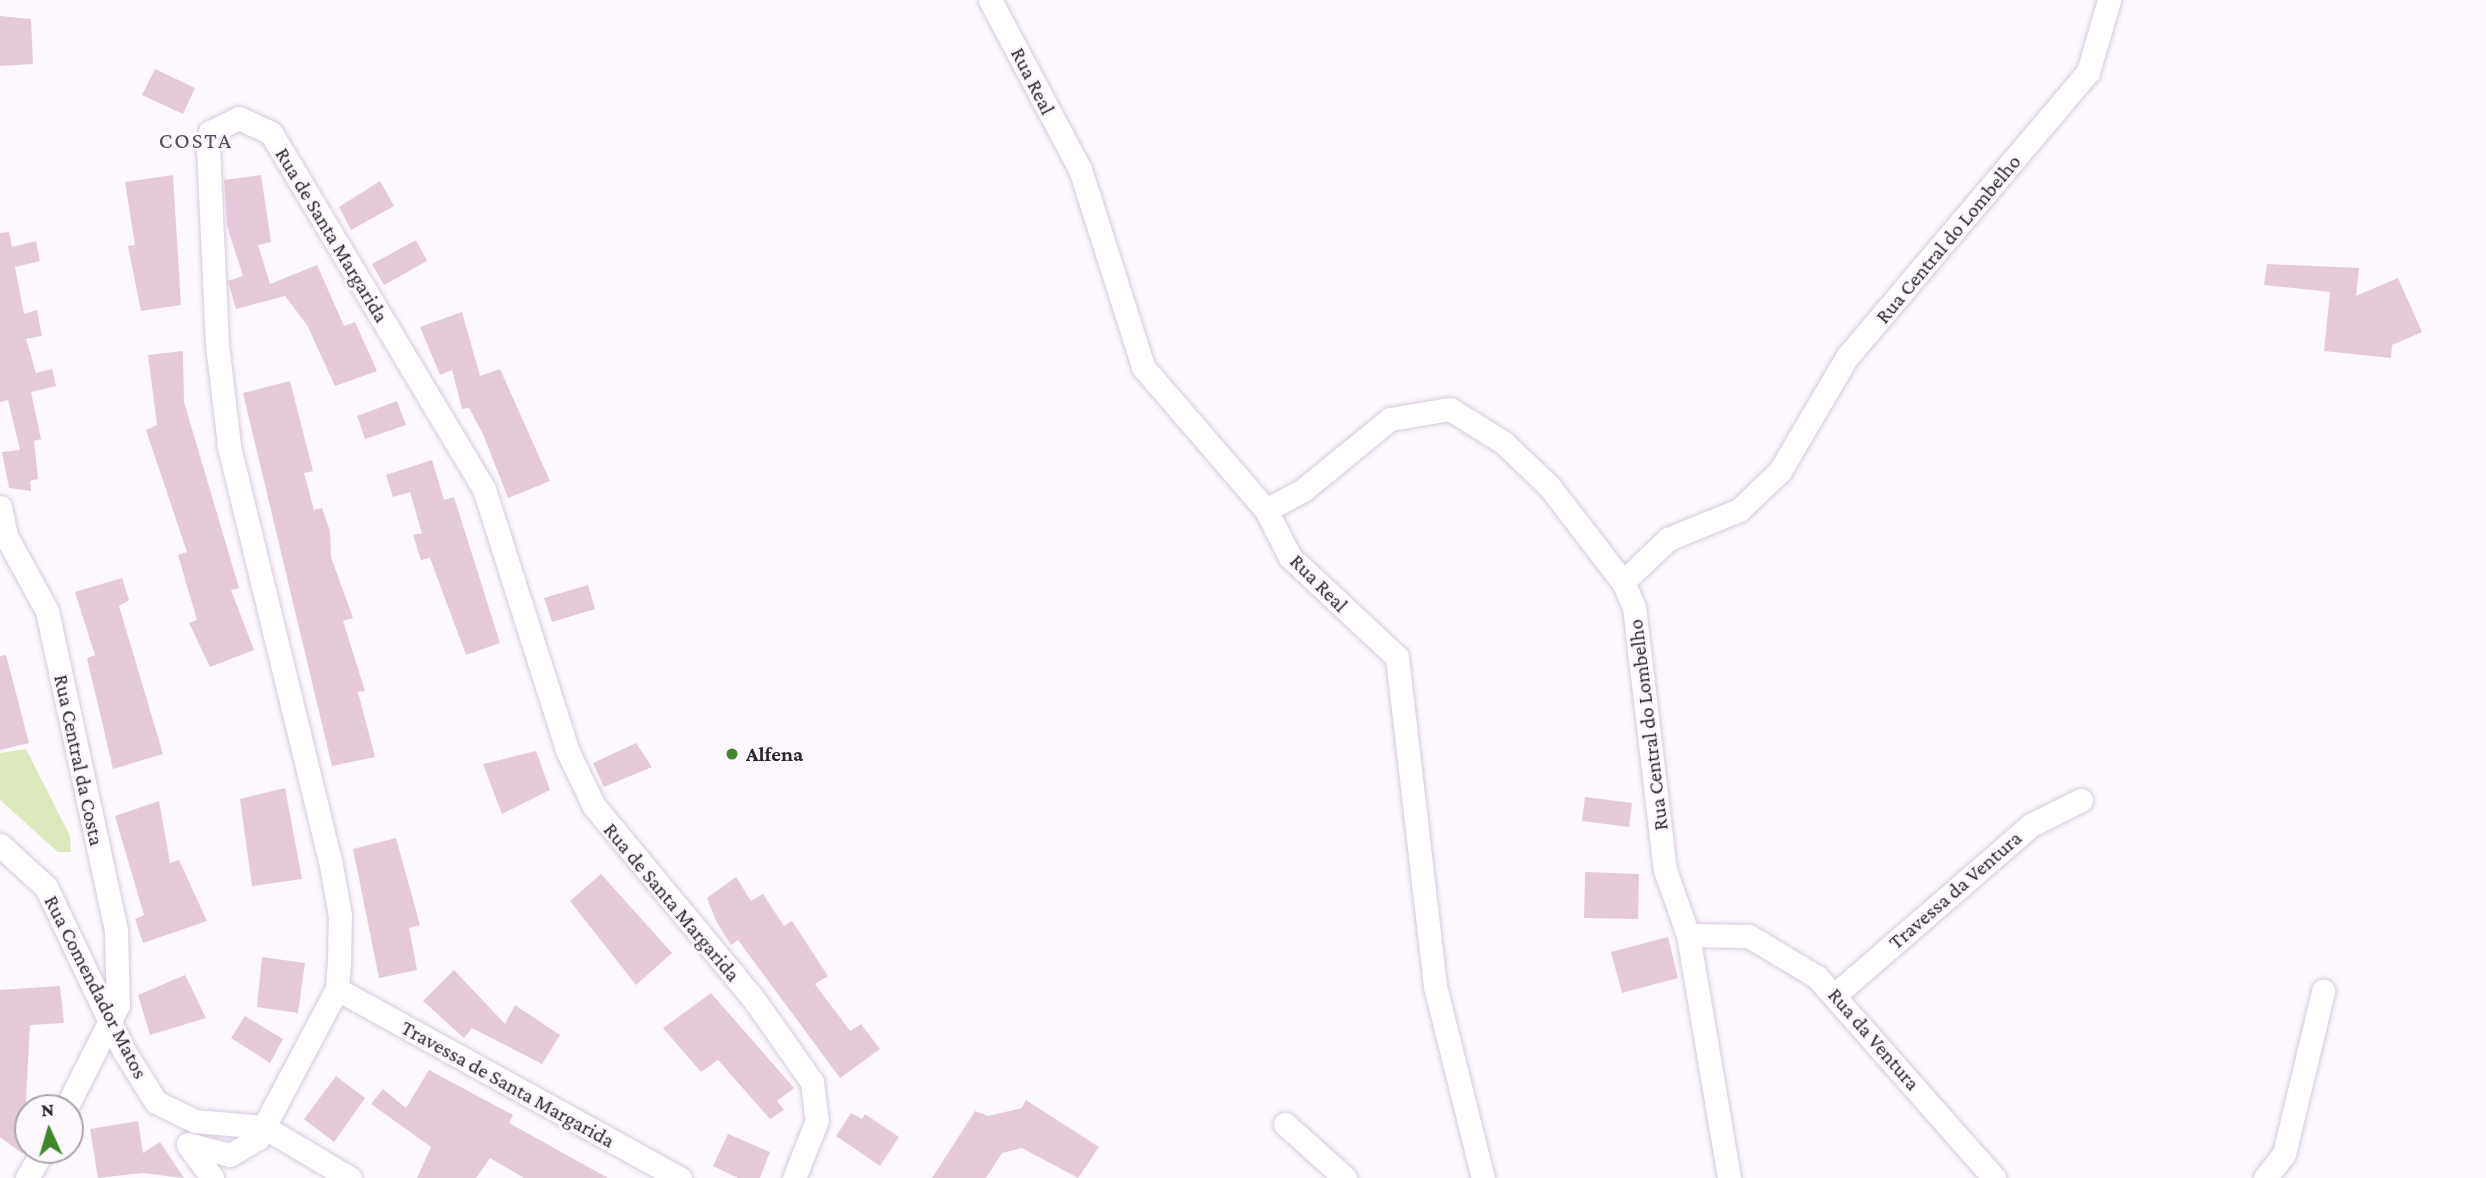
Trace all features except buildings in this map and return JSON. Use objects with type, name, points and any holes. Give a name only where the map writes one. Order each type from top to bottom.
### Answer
[{"type":"street","name":"Rua Real","points":[[990,0],[1080,169],[1143,367],[1266,510],[1290,557],[1397,657],[1435,986],[1483,1178]]},
{"type":"street","name":"Rua Central do Lombelho","points":[[1730,1178],[1688,935],[1665,870],[1634,607],[1623,582],[1668,539],[1740,510],[1780,471],[1847,357],[2088,72],[2109,0]]},
{"type":"street","name":"Rua de Santa Margarida","points":[[188,1144],[210,1153],[246,1149],[264,1127],[282,1085],[337,989],[340,916],[331,865],[229,445],[218,357],[208,150],[210,132],[239,118],[271,133],[484,489],[568,752],[594,806],[753,998],[812,1083],[817,1120],[794,1178]]},
{"type":"street","points":[[1266,510],[1303,490],[1390,419],[1450,409],[1504,443],[1549,486],[1623,582]]},
{"type":"street","name":"Rua Central da Costa","points":[[0,507],[6,536],[47,611],[110,903],[119,980],[118,1005],[73,1094]]},
{"type":"street","name":"Travessa da Ventura","points":[[1837,993],[2031,825],[2081,800]]},
{"type":"street","name":"Rua Comendador Matos","points":[[0,845],[46,887],[109,1022],[156,1102],[203,1122],[237,1118],[264,1127],[349,1178]]},
{"type":"street","name":"Rua da Ventura","points":[[1688,935],[1749,936],[1837,993],[1994,1178]]},
{"type":"street","name":"Travessa de Santa Margarida","points":[[337,989],[680,1178]]},
{"type":"street","points":[[2265,1178],[2284,1154],[2323,991]]},
{"type":"street","name":"Rua de Santa Margarida","points":[[210,1153],[237,1118],[282,1085]]},
{"type":"street","points":[[156,1102],[213,1178]]},
{"type":"street","points":[[1285,1124],[1345,1178]]},
{"type":"street","points":[[210,1153],[213,1178]]},
{"type":"green space","points":[[26,749],[70,836],[71,852],[58,852],[0,800],[0,753]]},
{"type":"place","name":"Alfena","points":[[732,754]]},
{"type":"district","name":"COSTA","points":[[196,140]]}]
